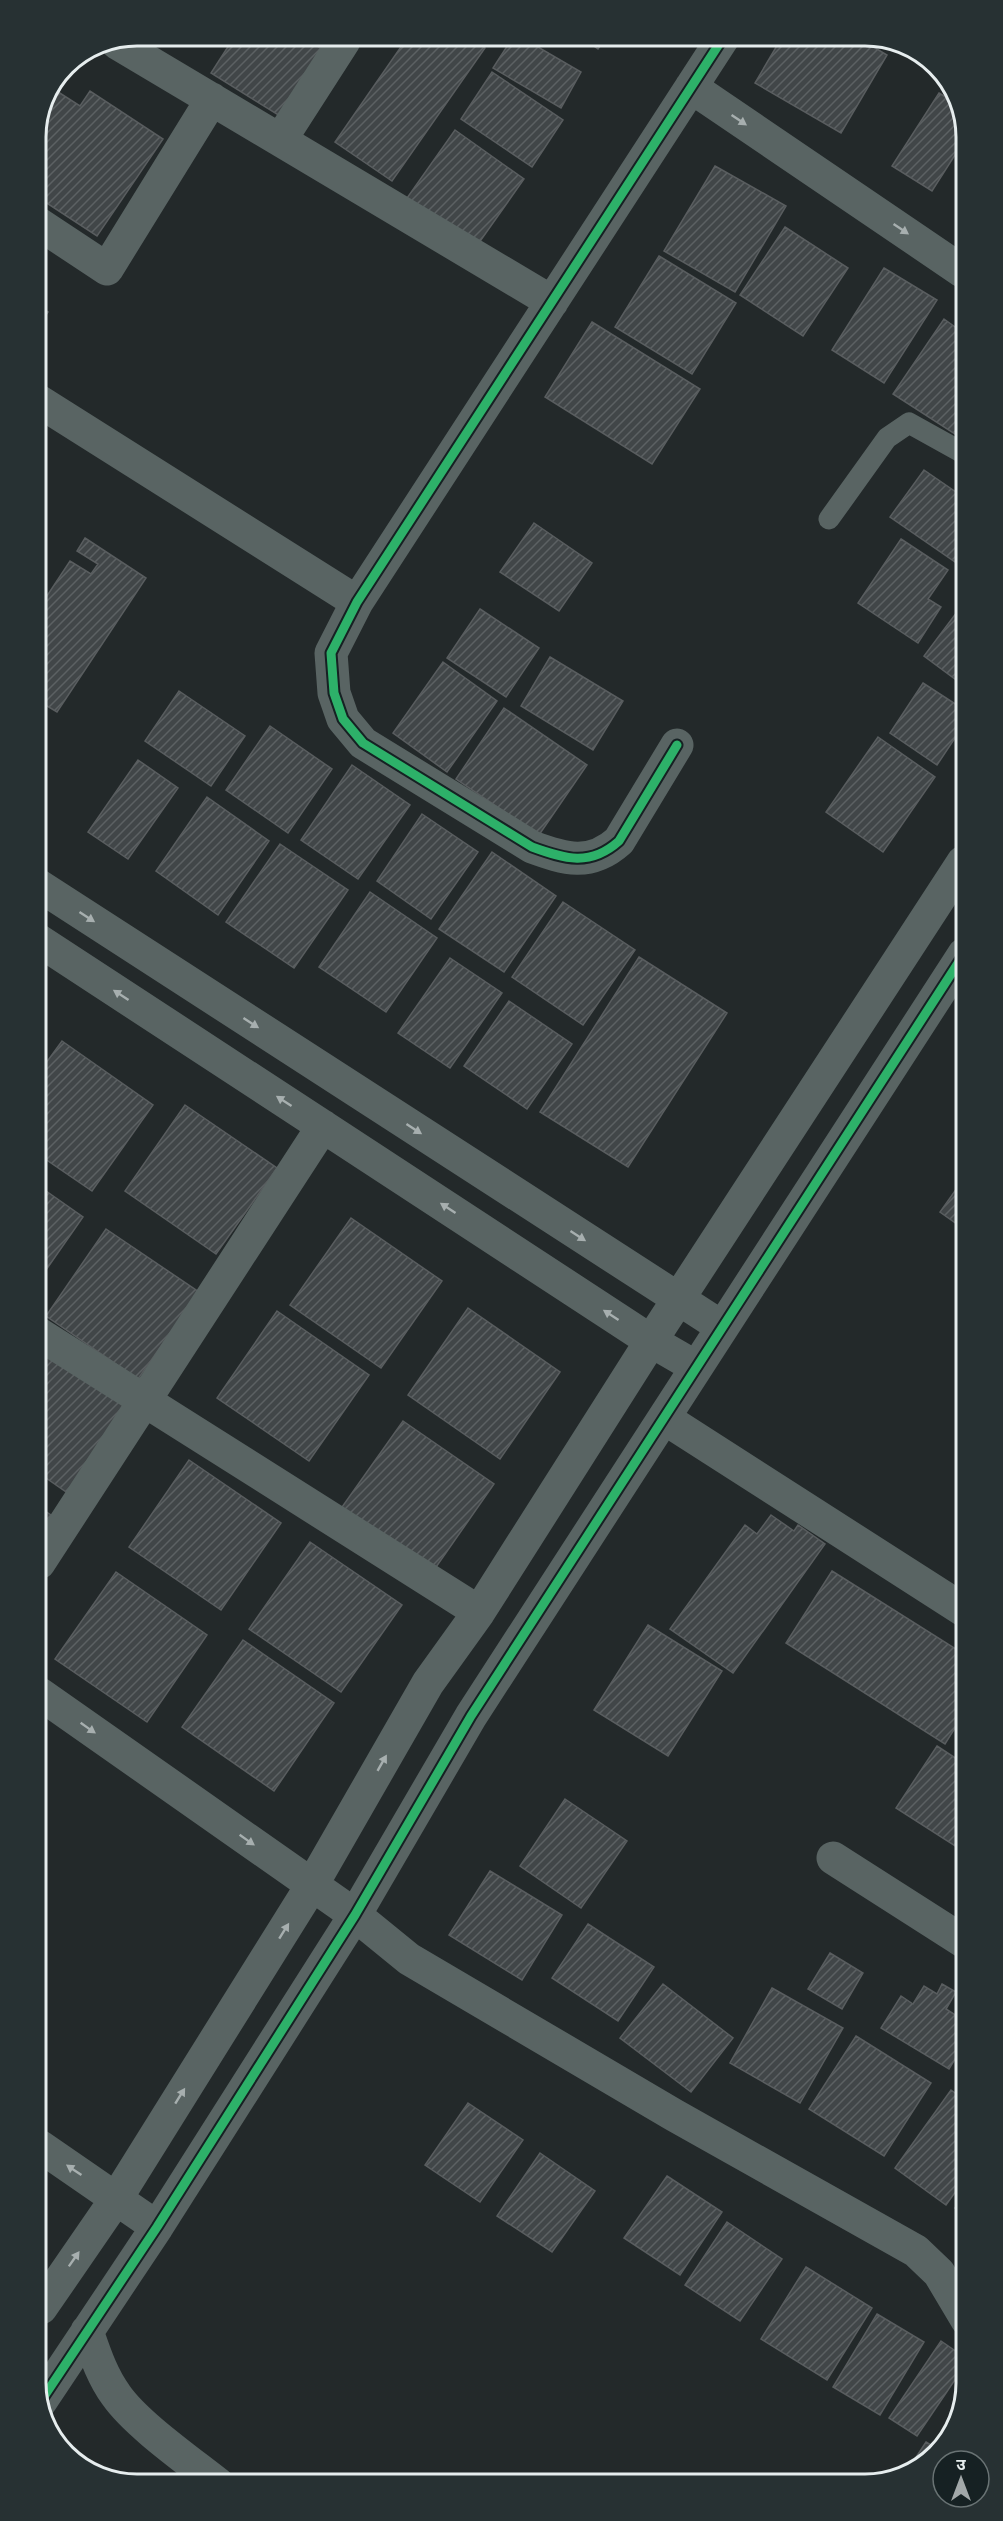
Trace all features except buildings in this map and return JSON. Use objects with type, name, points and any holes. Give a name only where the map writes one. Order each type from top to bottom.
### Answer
[{"type":"street","points":[[281,140],[341,46]]},
{"type":"street","points":[[677,745],[619,841],[605,854],[588,858],[556,856],[532,847],[363,743],[343,719],[334,693],[331,653],[357,602],[717,47]]},
{"type":"street","points":[[123,48],[552,302]]},
{"type":"street","points":[[691,87],[956,267]]},
{"type":"street","points":[[47,229],[107,269],[212,99]]},
{"type":"street","points":[[47,406],[357,602]]},
{"type":"street","points":[[46,2301],[116,2199],[312,1885],[428,1683],[479,1612],[651,1341],[956,873]]},
{"type":"street","points":[[47,891],[722,1327]]},
{"type":"street","points":[[47,946],[651,1341],[696,1367]]},
{"type":"street","points":[[47,2392],[157,2227],[355,1916],[471,1716],[956,966]]},
{"type":"street","points":[[46,1552],[323,1126]]},
{"type":"street","points":[[46,1339],[479,1612]]},
{"type":"street","points":[[664,1418],[956,1605]]},
{"type":"street","points":[[46,1699],[312,1885],[409,1959],[674,2115],[858,2216],[916,2251],[939,2273],[956,2302]]},
{"type":"street","points":[[833,1858],[956,1936]]},
{"type":"street","points":[[46,2151],[157,2227]]},
{"type":"street","points":[[87,2331],[99,2366],[128,2410],[206,2474]]},
{"type":"lane","points":[[829,519],[887,438],[899,427],[909,423],[956,449]]},
{"type":"cycle path","points":[[677,745],[619,841],[598,855],[577,858],[555,855],[532,847],[363,743],[343,719],[334,693],[331,653],[357,602],[717,47]]},
{"type":"cycle path","points":[[47,2392],[157,2227],[355,1915],[471,1716],[956,966]]}]
